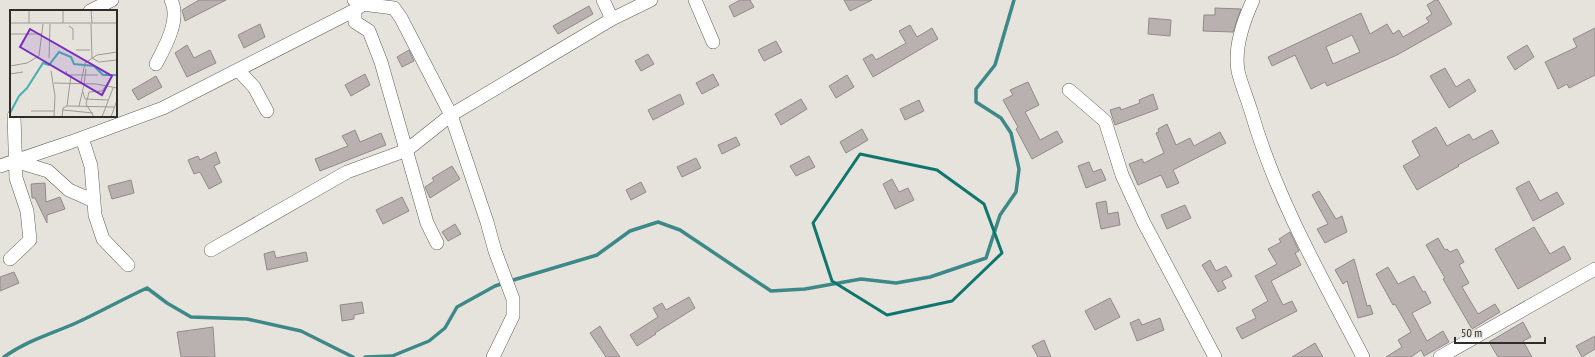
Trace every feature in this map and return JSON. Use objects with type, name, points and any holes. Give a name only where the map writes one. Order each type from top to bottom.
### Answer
[{"type":"street","points":[[92,10],[112,0]]},
{"type":"street","points":[[156,64],[170,38],[175,10],[171,0]]},
{"type":"street","points":[[603,0],[612,19]]},
{"type":"street","points":[[211,250],[347,172],[407,150],[451,115],[612,19],[651,0]]},
{"type":"street","points":[[695,0],[714,42]]},
{"type":"street","points":[[1253,0],[1239,36],[1238,70],[1258,137],[1282,196],[1316,268],[1364,357]]},
{"type":"street","points":[[360,3],[355,22],[368,30],[380,62],[407,150],[427,223],[436,243]]},
{"type":"street","points":[[0,166],[163,108],[238,70],[360,3],[394,8],[401,18],[451,115],[513,299],[513,316],[493,357]]},
{"type":"street","points":[[238,70],[254,87],[267,111]]},
{"type":"street","points":[[1069,90],[1105,121],[1122,175],[1144,223],[1215,357]]},
{"type":"street","points":[[10,259],[30,240],[26,211],[16,178],[14,117]]},
{"type":"street","points":[[82,138],[91,166],[95,215],[103,239],[128,265]]},
{"type":"street","points":[[15,161],[48,172],[69,190],[94,201]]},
{"type":"street","points":[[1440,357],[1595,269]]},
{"type":"highlighted area","points":[[860,154],[937,170],[984,204],[1002,253],[952,301],[887,315],[832,281],[813,223]]},
{"type":"building","points":[[199,0],[226,0],[185,21],[182,10]]},
{"type":"building","points":[[740,0],[750,0],[754,7],[734,17],[729,6]]},
{"type":"building","points":[[844,0],[872,0],[850,11]]},
{"type":"building","points":[[1435,0],[1438,0],[1452,24],[1397,55],[1327,86],[1325,82],[1311,89],[1295,55],[1272,66],[1268,57],[1361,13],[1370,34],[1387,24],[1393,34],[1399,30],[1403,37],[1429,22],[1426,18],[1432,14],[1427,5]],"holes":[[[1352,35],[1360,52],[1333,64],[1326,47]]]},
{"type":"building","points":[[589,6],[593,14],[558,34],[553,26]]},
{"type":"building","points":[[1215,8],[1241,9],[1233,32],[1203,31],[1204,15],[1215,15]]},
{"type":"building","points":[[1149,18],[1171,20],[1170,36],[1148,34]]},
{"type":"building","points":[[260,24],[265,37],[244,48],[238,35]]},
{"type":"building","points":[[910,25],[917,37],[932,28],[938,39],[873,77],[863,59],[872,54],[876,60],[906,43],[899,31]]},
{"type":"building","points":[[1595,28],[1595,75],[1569,88],[1567,84],[1558,89],[1545,62],[1577,47],[1573,39]]},
{"type":"building","points":[[776,41],[782,52],[764,61],[758,50]]},
{"type":"building","points":[[187,45],[194,58],[210,50],[216,63],[187,77],[175,53]]},
{"type":"building","points":[[1527,45],[1534,57],[1515,70],[1507,57]]},
{"type":"building","points":[[409,50],[414,61],[402,67],[397,57]]},
{"type":"building","points":[[648,54],[654,64],[641,71],[635,61]]},
{"type":"building","points":[[1445,68],[1456,87],[1469,79],[1476,91],[1449,108],[1430,76]]},
{"type":"building","points":[[365,74],[370,85],[351,96],[345,85]]},
{"type":"building","points":[[713,74],[719,85],[702,94],[696,83]]},
{"type":"building","points":[[847,75],[854,87],[836,98],[829,86]]},
{"type":"building","points":[[156,76],[162,87],[138,100],[132,90]]},
{"type":"building","points":[[1028,82],[1039,105],[1025,112],[1040,140],[1057,131],[1063,142],[1032,159],[1016,129],[1018,127],[1003,100],[1013,95],[1010,90]]},
{"type":"building","points":[[680,94],[684,104],[653,120],[648,110]]},
{"type":"building","points":[[1153,94],[1158,109],[1115,125],[1110,110],[1120,107],[1121,110],[1140,103],[1139,100]]},
{"type":"building","points":[[801,99],[807,109],[781,125],[775,114]]},
{"type":"building","points":[[919,100],[924,111],[905,120],[900,109]]},
{"type":"building","points":[[1167,124],[1176,145],[1190,138],[1194,146],[1220,132],[1226,143],[1173,170],[1179,183],[1167,188],[1161,175],[1138,185],[1129,164],[1142,159],[1144,163],[1164,153],[1156,133],[1159,132],[1158,129]]},
{"type":"building","points":[[1436,127],[1447,146],[1469,134],[1473,140],[1492,130],[1499,143],[1458,165],[1459,166],[1417,190],[1403,166],[1420,156],[1412,141]]},
{"type":"building","points":[[862,129],[868,140],[846,153],[840,142]]},
{"type":"building","points":[[355,130],[360,142],[381,133],[386,145],[320,171],[315,159],[348,146],[342,136]]},
{"type":"building","points":[[736,137],[740,145],[722,154],[718,145]]},
{"type":"building","points":[[216,152],[220,163],[214,166],[222,182],[209,189],[200,172],[194,174],[188,160],[198,156],[200,160]]},
{"type":"building","points":[[809,156],[815,167],[796,176],[790,166]]},
{"type":"building","points":[[696,158],[701,168],[682,177],[677,167]]},
{"type":"building","points":[[1089,162],[1093,172],[1101,169],[1106,180],[1086,188],[1078,166]]},
{"type":"building","points":[[452,166],[460,179],[430,198],[425,187],[434,181],[432,178]]},
{"type":"building","points":[[892,179],[899,192],[908,188],[914,200],[895,209],[883,184]]},
{"type":"building","points":[[131,180],[134,193],[112,199],[108,186]]},
{"type":"building","points":[[1529,181],[1540,201],[1557,192],[1564,204],[1533,221],[1516,188]]},
{"type":"building","points":[[641,182],[646,192],[631,200],[626,190]]},
{"type":"building","points":[[45,183],[46,202],[60,197],[65,209],[47,215],[47,223],[35,198],[32,198],[31,184]]},
{"type":"building","points":[[1319,191],[1336,219],[1342,216],[1347,232],[1325,243],[1317,229],[1328,224],[1312,195]]},
{"type":"building","points":[[402,197],[409,211],[383,224],[376,210]]},
{"type":"building","points":[[1106,201],[1108,214],[1118,212],[1120,225],[1101,229],[1096,203]]},
{"type":"building","points":[[1185,205],[1191,218],[1167,229],[1161,215]]},
{"type":"building","points":[[455,224],[461,234],[448,241],[442,232]]},
{"type":"building","points":[[1534,227],[1550,254],[1564,246],[1571,259],[1518,289],[1495,249]]},
{"type":"building","points":[[1290,232],[1299,251],[1295,253],[1301,265],[1271,281],[1283,305],[1292,301],[1297,311],[1242,339],[1236,328],[1256,318],[1252,310],[1268,301],[1255,276],[1277,264],[1268,249],[1281,242],[1279,239]]},
{"type":"building","points":[[1438,238],[1445,250],[1447,249],[1450,252],[1457,249],[1464,262],[1459,265],[1469,283],[1462,287],[1478,314],[1495,304],[1500,312],[1472,329],[1443,279],[1445,278],[1426,245]]},
{"type":"building","points":[[274,251],[276,258],[306,252],[308,261],[267,270],[264,254]]},
{"type":"building","points":[[1354,259],[1367,306],[1370,305],[1373,314],[1358,318],[1347,281],[1343,284],[1335,270]]},
{"type":"building","points":[[1210,260],[1216,271],[1226,266],[1232,276],[1222,281],[1226,288],[1218,292],[1202,265]]},
{"type":"building","points":[[1388,267],[1398,284],[1414,276],[1423,292],[1425,291],[1431,303],[1412,313],[1427,341],[1443,331],[1449,342],[1424,356],[1421,350],[1411,357],[1386,357],[1402,347],[1398,340],[1411,332],[1395,304],[1393,305],[1376,274]]},
{"type":"building","points":[[14,272],[19,283],[0,291],[0,277]]},
{"type":"building","points":[[689,297],[695,308],[637,346],[630,335],[658,317],[653,308],[662,303],[666,310]]},
{"type":"building","points":[[1110,298],[1120,317],[1095,330],[1085,311]]},
{"type":"building","points":[[362,302],[364,313],[354,315],[354,319],[342,321],[340,305]]},
{"type":"building","points":[[1160,318],[1164,330],[1137,341],[1130,323],[1139,319],[1142,325]]},
{"type":"building","points":[[1523,322],[1531,337],[1523,341],[1532,357],[1498,357],[1489,342]]},
{"type":"building","points":[[600,326],[620,357],[606,357],[590,333]]},
{"type":"building","points":[[213,327],[215,357],[181,357],[177,332]]},
{"type":"building","points":[[1595,336],[1595,349],[1582,357],[1576,346]]},
{"type":"building","points":[[1044,340],[1051,357],[1038,357],[1032,346]]},
{"type":"building","points":[[1315,343],[1323,357],[1292,357]]},
{"type":"waterway","points":[[510,281],[597,255],[630,231],[658,222],[680,230],[771,291],[805,289],[861,279],[896,283],[930,277],[986,258],[1000,215],[1016,192],[1019,169],[1011,133],[1001,118],[976,102],[976,89],[995,65],[1014,0]]},
{"type":"waterway","points":[[365,357],[392,356],[429,341],[445,328],[457,307],[495,286],[504,283]]},
{"type":"waterway","points":[[4,357],[30,342],[76,323],[147,288],[167,303],[191,317],[247,319],[301,331],[353,357]]}]
